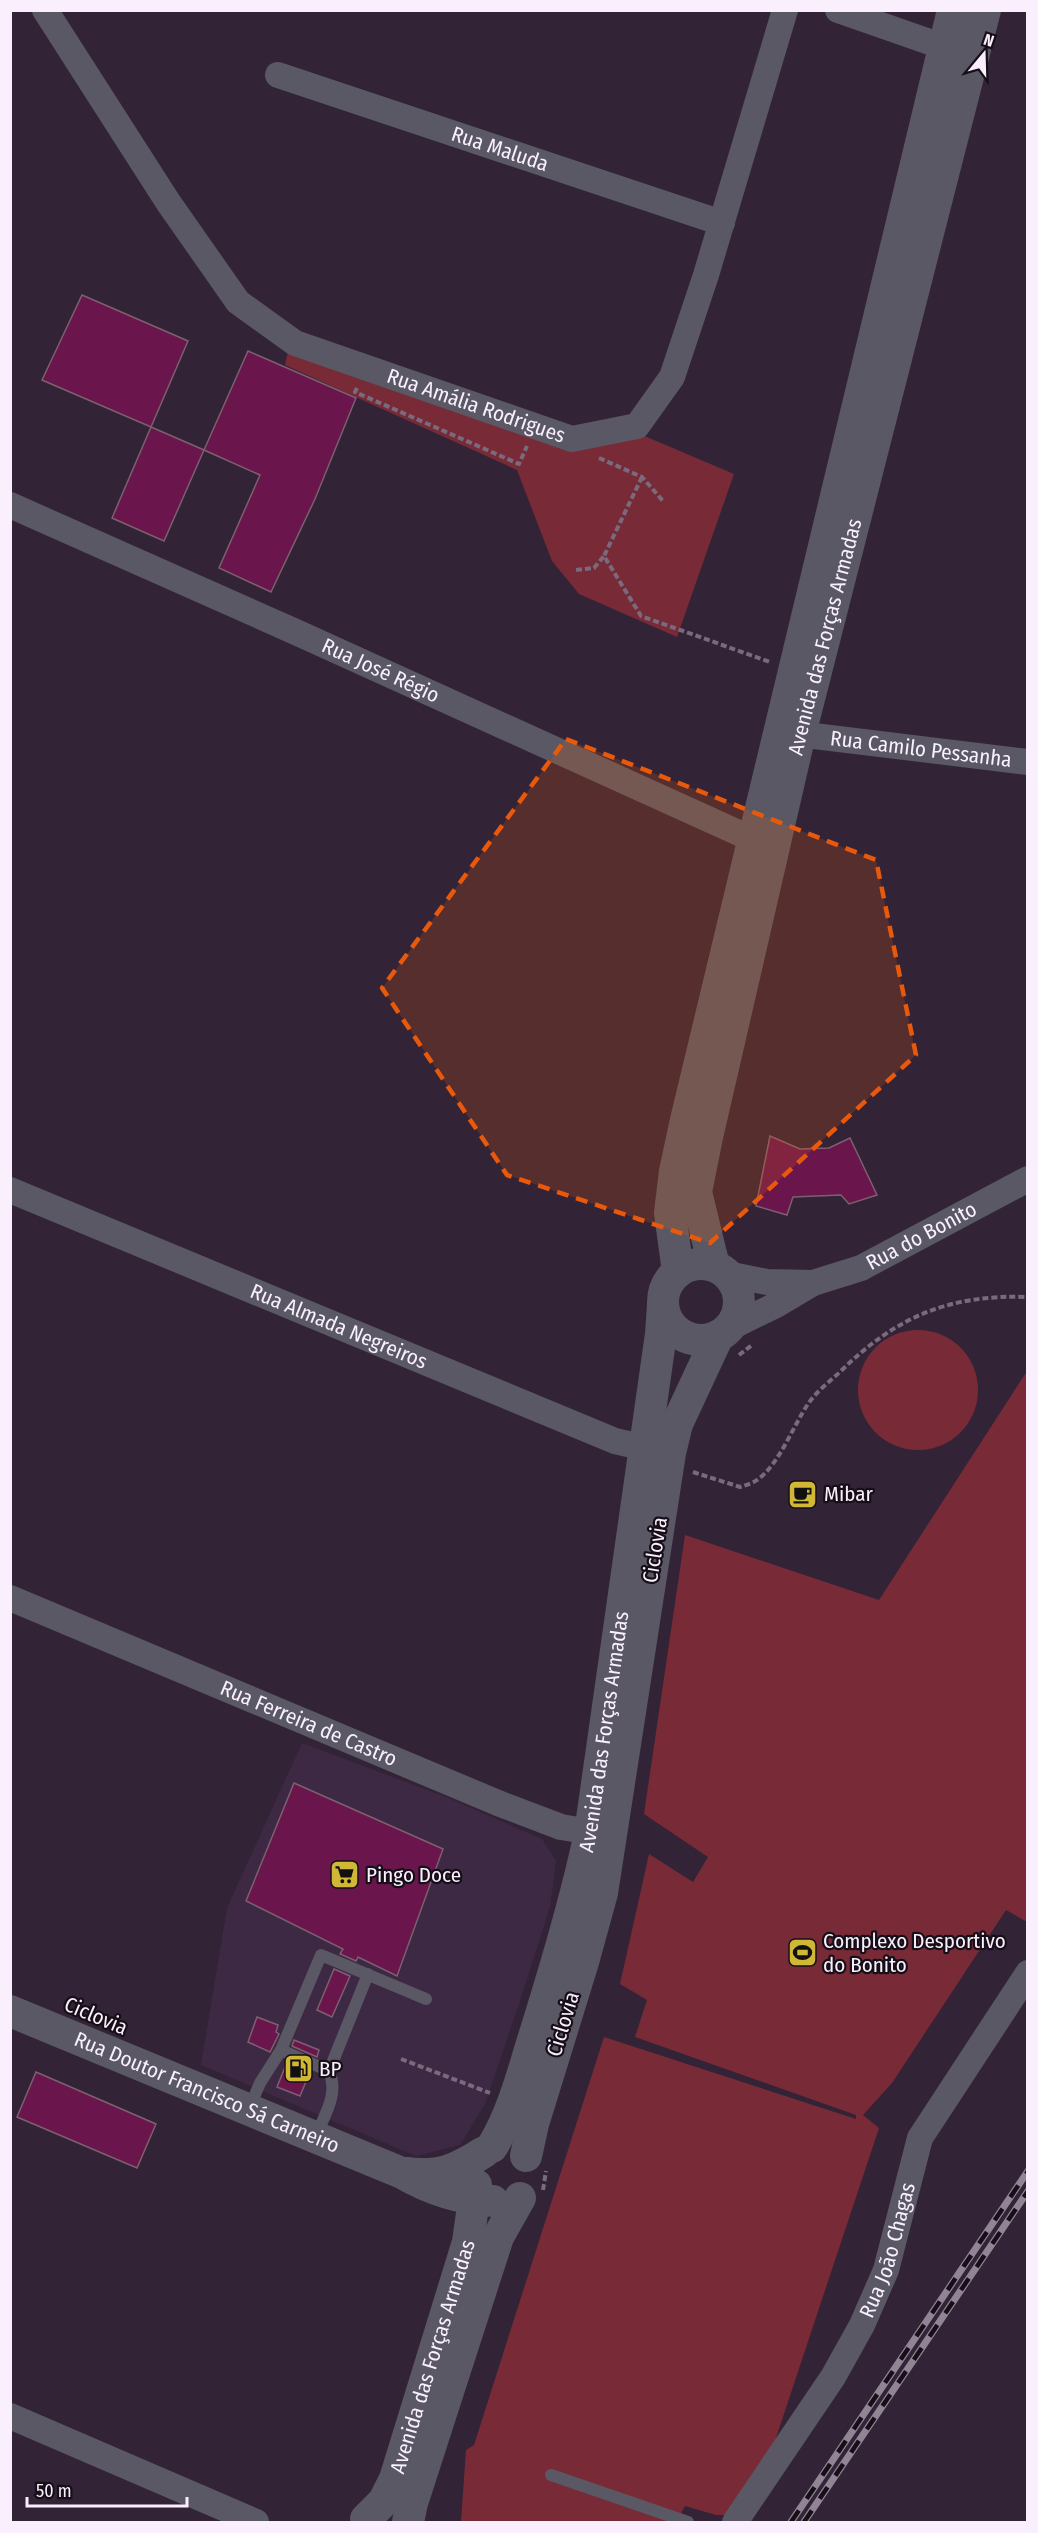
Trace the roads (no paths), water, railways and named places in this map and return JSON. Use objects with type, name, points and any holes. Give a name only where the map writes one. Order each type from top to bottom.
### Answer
[{"type":"street","name":"Rua Amália Rodrigues","points":[[45,10],[168,202],[238,302],[295,344],[572,439],[637,426],[672,377],[722,223],[785,10]]},
{"type":"street","points":[[838,10],[944,47]]},
{"type":"street","name":"Avenida das Forças Armadas","points":[[678,1272],[670,1213],[675,1171],[686,1120],[752,839],[789,733],[793,670],[953,10]]},
{"type":"street","name":"Avenida das Forças Armadas","points":[[720,1270],[696,1192],[789,733],[986,10]]},
{"type":"street","name":"Rua Maluda","points":[[278,75],[722,223]]},
{"type":"street","name":"Rua José Régio","points":[[10,505],[752,839]]},
{"type":"street","name":"Rua Camilo Pessanha","points":[[789,733],[1028,762]]},
{"type":"street","name":"Rua do Bonito","points":[[727,1341],[776,1305],[813,1283],[861,1268],[1028,1179]]},
{"type":"street","name":"Rua Almada Negreiros","points":[[10,1190],[615,1441],[666,1457]]},
{"type":"street","points":[[702,1264],[720,1270],[734,1283],[738,1294],[739,1306],[727,1341],[699,1340],[682,1335],[672,1327],[663,1304],[664,1292],[670,1281],[678,1272],[689,1266],[702,1264]]},
{"type":"street","name":"Rua do Bonito","points":[[720,1270],[766,1282],[813,1283]]},
{"type":"street","name":"Avenida das Forças Armadas","points":[[663,1304],[661,1334],[666,1457]]},
{"type":"street","name":"Avenida das Forças Armadas","points":[[368,2521],[384,2501],[395,2479],[468,2242],[501,2196],[527,2191],[536,2161],[533,2124],[602,1893],[601,1834],[666,1457],[677,1424],[727,1341]]},
{"type":"street","name":"Rua Ferreira de Castro","points":[[10,1598],[498,1803],[561,1827],[601,1834]]},
{"type":"street","name":"Avenida das Forças Armadas","points":[[408,2523],[411,2502],[498,2237],[501,2196],[475,2168],[508,2118],[508,2100],[579,1886],[601,1834]]},
{"type":"street","name":"Rua João Chagas","points":[[735,2523],[833,2377],[862,2325],[886,2270],[920,2138],[1028,1973]]},
{"type":"street","name":"Rua Doutor Francisco Sá Carneiro","points":[[10,2011],[402,2173]]},
{"type":"street","points":[[402,2173],[429,2176],[446,2172],[488,2150],[510,2146],[536,2161]]},
{"type":"street","points":[[402,2173],[425,2187],[501,2196]]},
{"type":"street","points":[[10,2416],[256,2523]]},
{"type":"lane","points":[[249,2109],[260,2083],[281,2050],[321,1955],[426,1999]]},
{"type":"lane","points":[[316,2137],[334,2092],[329,2071],[368,1974]]},
{"type":"lane","points":[[281,2050],[329,2071]]},
{"type":"lane","points":[[551,2475],[688,2523]]},
{"type":"railway","points":[[791,2522],[1028,2171]]},
{"type":"railway","points":[[804,2522],[1028,2191]]},
{"type":"place","name":"Mibar","points":[[803,1494]]},
{"type":"place","name":"Pingo Doce","points":[[345,1875]]},
{"type":"place","name":"Complexo Desportivo do Bonito","points":[[802,1953]]},
{"type":"place","name":"BP","points":[[298,2069]]}]
